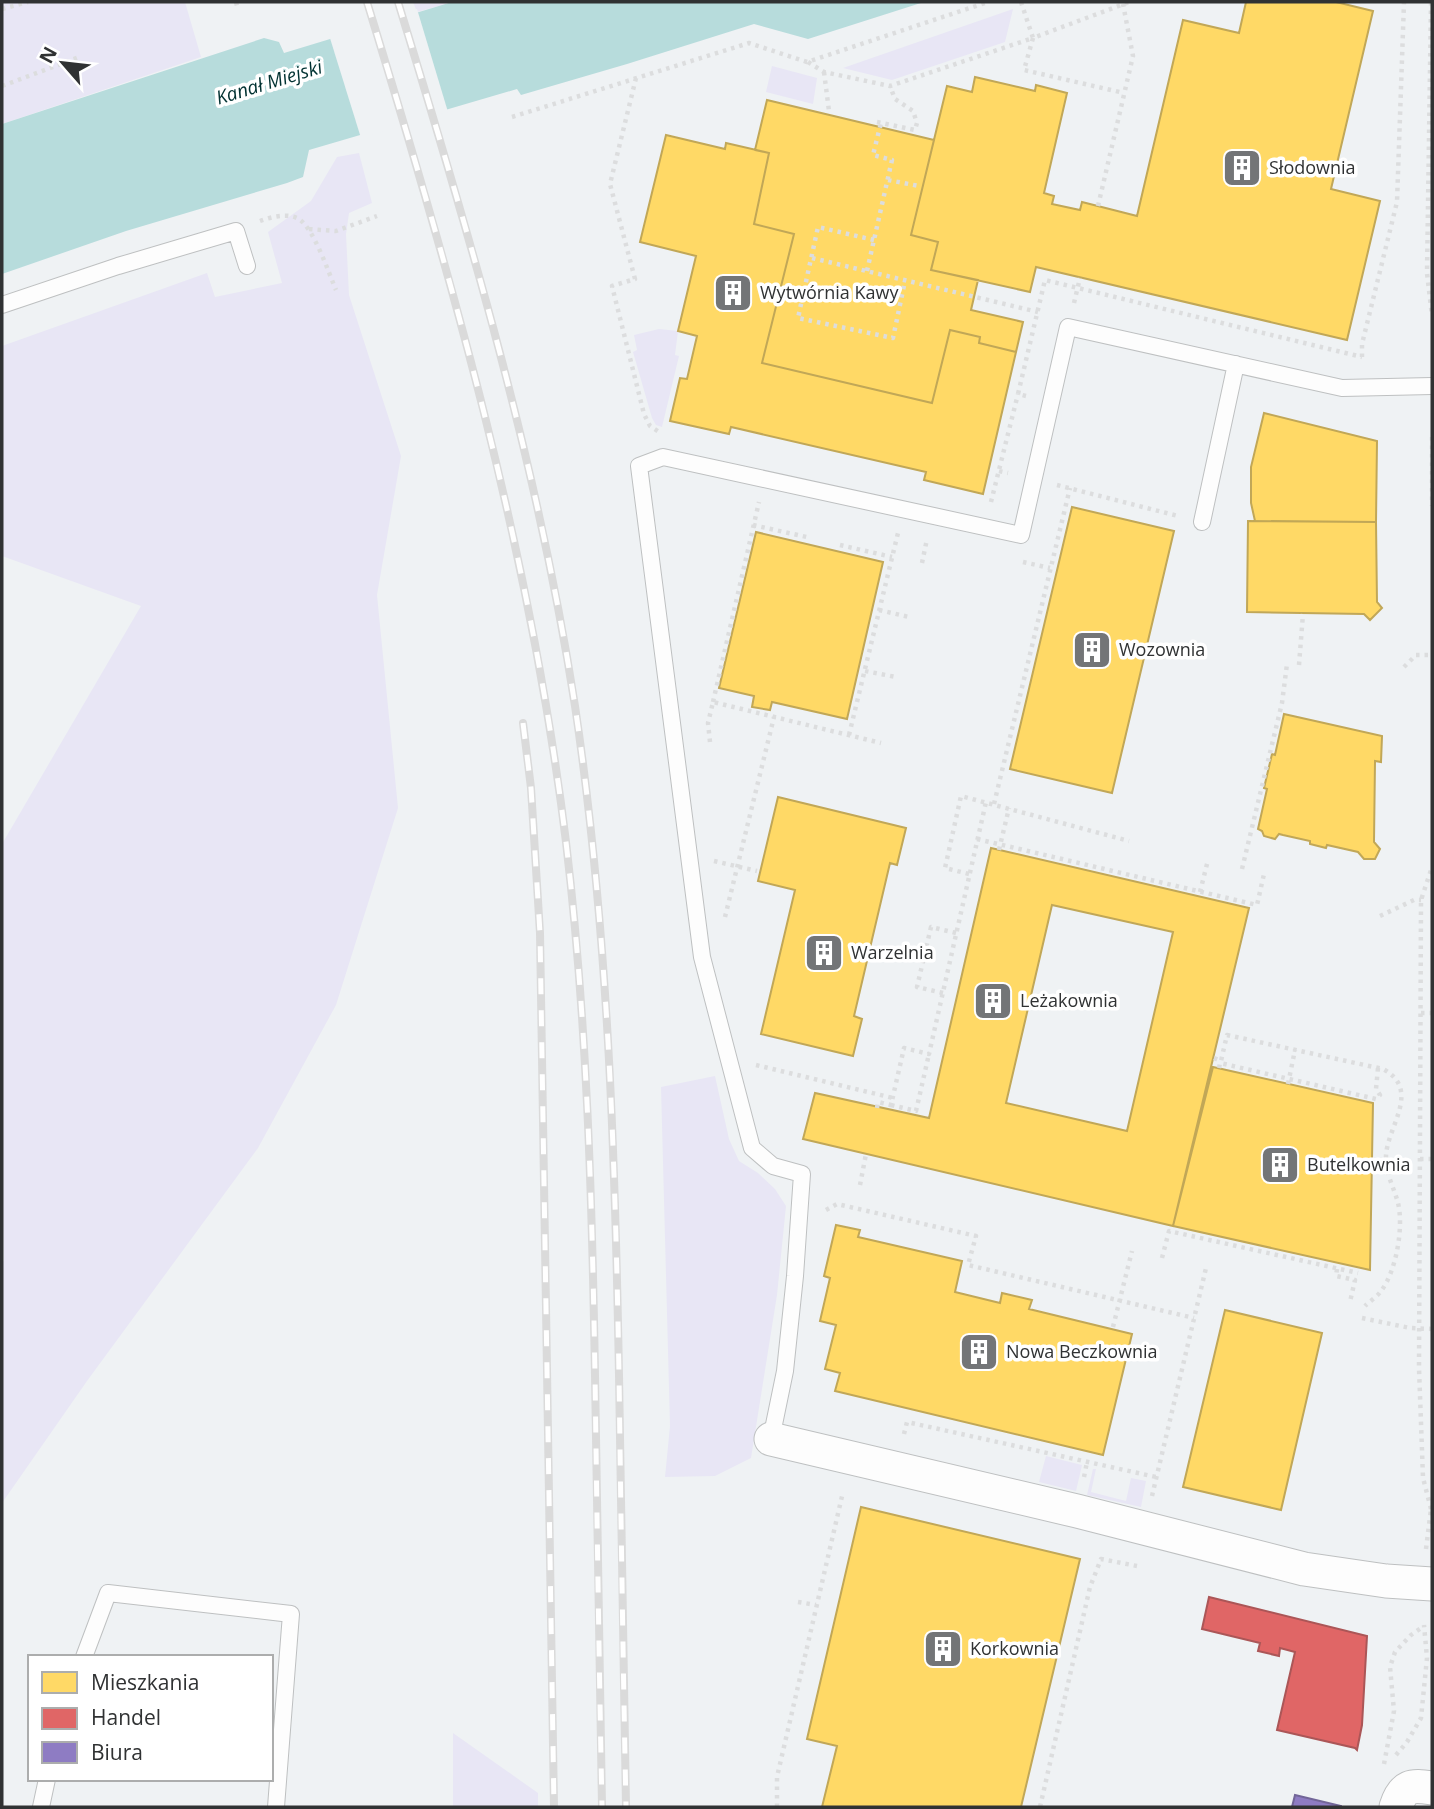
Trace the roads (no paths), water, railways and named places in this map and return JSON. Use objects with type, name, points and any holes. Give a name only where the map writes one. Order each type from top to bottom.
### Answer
[{"type":"street","points":[[771,1439],[1144,1527],[1304,1569],[1386,1581],[1432,1584]]},
{"type":"street","points":[[1396,1807],[1405,1790],[1414,1786],[1432,1788]]},
{"type":"lane","points":[[2,304],[236,231],[247,266]]},
{"type":"lane","points":[[771,1439],[785,1371],[802,1174],[773,1166],[752,1148],[702,957],[639,466],[663,457],[1021,535],[1068,327],[1342,388],[1432,386]]},
{"type":"lane","points":[[1202,522],[1236,364]]},
{"type":"lane","points":[[85,1655],[108,1593],[291,1614],[276,1807]]},
{"type":"lane","points":[[41,1807],[47,1781]]},
{"type":"water","name":"Kanał Miejski","points":[[452,2],[924,2],[808,39],[754,24],[521,95],[517,89],[309,150],[303,177],[126,231],[2,274],[2,124],[264,38],[279,42],[284,53]]},
{"type":"railway","points":[[367,2],[458,313],[510,523],[551,735],[566,842],[584,1041],[590,1175],[602,1807]]},
{"type":"railway","points":[[398,2],[475,263],[521,439],[560,616],[586,789],[602,956],[612,1123],[626,1807]]},
{"type":"railway","points":[[523,723],[531,788],[540,933],[554,1807]]},
{"type":"place","name":"Słodownia","points":[[1242,168]]},
{"type":"place","name":"Wytwórnia Kawy","points":[[733,293]]},
{"type":"place","name":"Wozownia","points":[[1092,650]]},
{"type":"place","name":"Warzelnia","points":[[824,953]]},
{"type":"place","name":"Leżakownia","points":[[993,1001]]},
{"type":"place","name":"Butelkownia","points":[[1280,1165]]},
{"type":"place","name":"Nowa Beczkownia","points":[[979,1352]]},
{"type":"place","name":"Korkownia","points":[[943,1649]]}]
